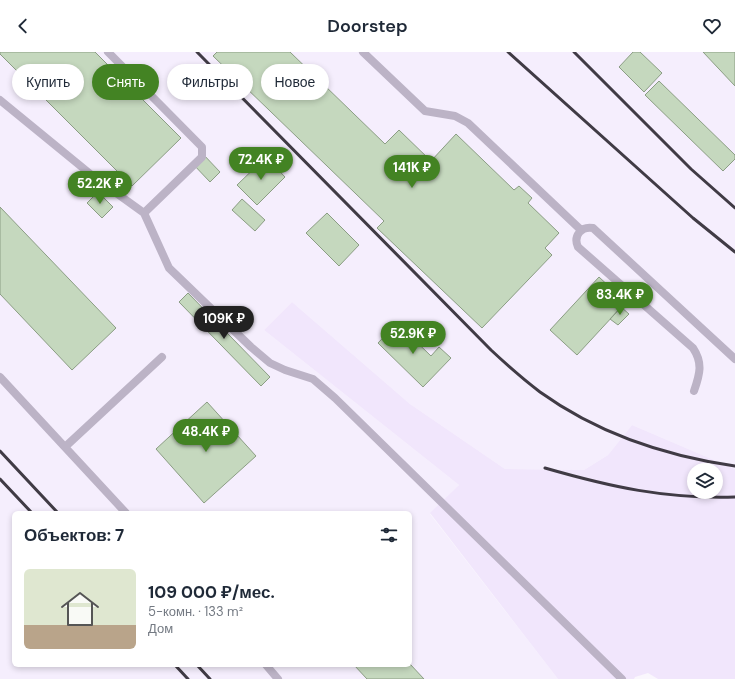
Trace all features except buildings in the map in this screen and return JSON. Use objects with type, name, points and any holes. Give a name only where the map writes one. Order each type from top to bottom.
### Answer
[{"type":"lane","points":[[108,52],[202,147],[202,157],[144,212]]},
{"type":"lane","points":[[363,52],[425,111],[455,116],[468,124],[581,230]]},
{"type":"lane","points":[[0,100],[94,177],[144,212],[169,268],[270,363],[285,370],[313,379],[335,398],[622,679]]},
{"type":"lane","points":[[694,391],[701,366],[698,356],[693,348],[578,247],[576,236],[581,230],[588,227],[593,228],[735,360]]},
{"type":"lane","points":[[65,447],[162,357]]},
{"type":"lane","points":[[0,377],[124,511]]},
{"type":"lane","points":[[268,667],[278,679]]},
{"type":"shaded area","points":[[0,52],[735,52],[735,469],[632,425],[608,455],[584,470],[505,469],[410,404],[292,302],[264,330],[459,485],[430,514],[558,679],[0,679]]},
{"type":"shaded area","points":[[292,302],[410,404],[505,469],[584,470],[608,455],[632,425],[721,463],[687,463],[687,499],[723,499],[723,464],[735,469],[735,679],[658,679],[648,673],[635,677],[634,679],[558,679],[430,513],[459,485],[264,330]]},
{"type":"railway","points":[[197,52],[491,350],[540,392],[562,407],[609,431],[633,441],[683,456],[735,466]]},
{"type":"railway","points":[[508,52],[693,218],[735,252]]},
{"type":"railway","points":[[574,52],[691,169],[735,208]]},
{"type":"railway","points":[[0,451],[56,511]]},
{"type":"railway","points":[[545,468],[593,481],[662,494],[735,497]]},
{"type":"railway","points":[[0,479],[30,511]]},
{"type":"railway","points":[[177,667],[188,679]]},
{"type":"railway","points":[[199,667],[210,679]]}]
